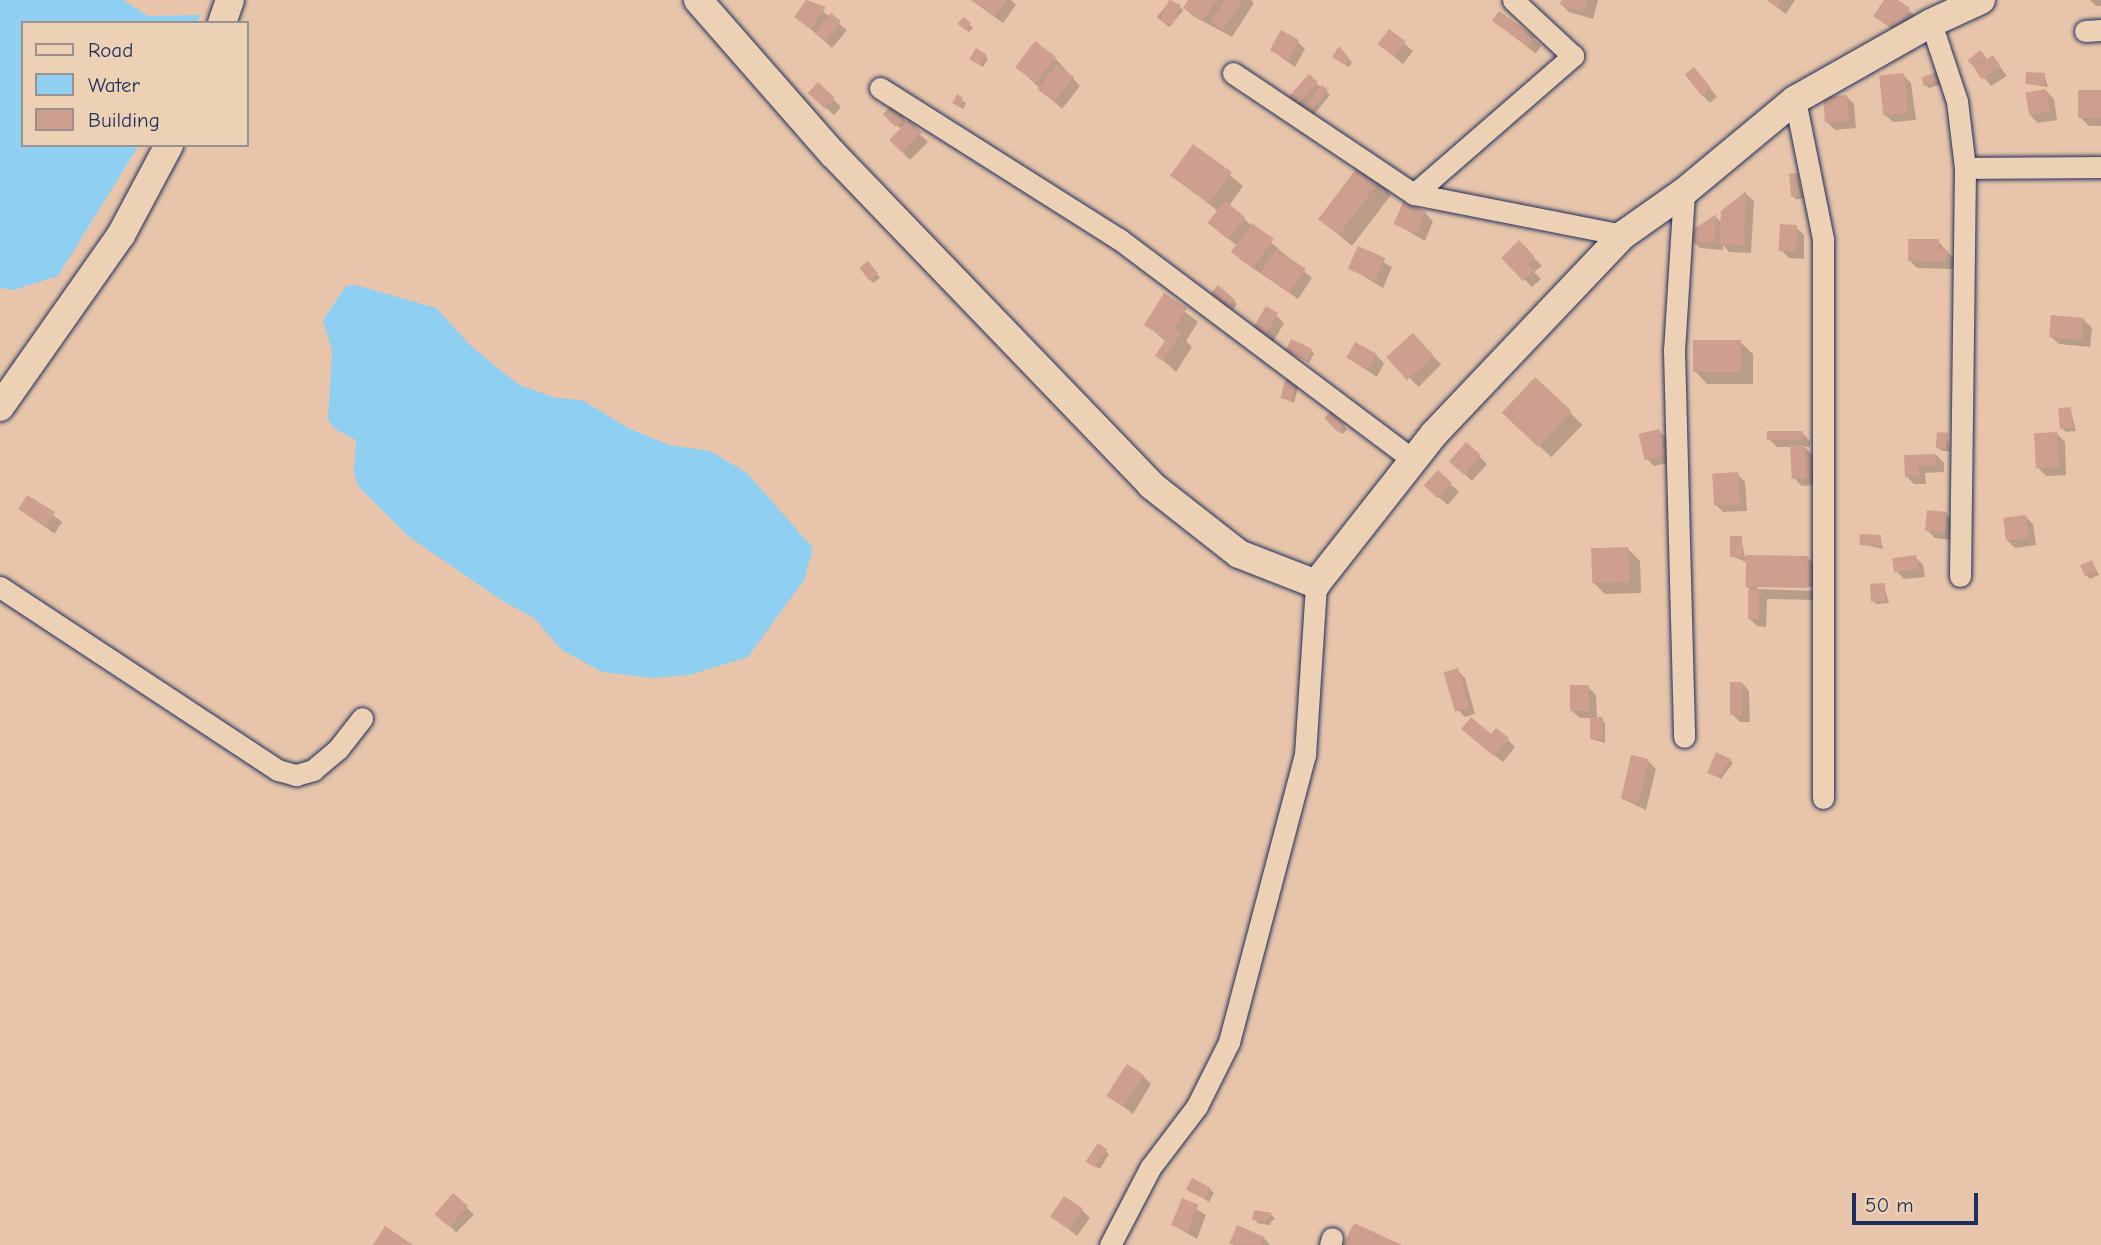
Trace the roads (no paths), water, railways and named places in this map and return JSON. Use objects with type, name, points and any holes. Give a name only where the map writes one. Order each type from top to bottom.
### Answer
[{"type":"street","points":[[223,21],[230,0]]},
{"type":"street","points":[[698,0],[833,154],[1151,485],[1238,554],[1273,571],[1316,584]]},
{"type":"street","points":[[1414,194],[1573,56],[1513,0]]},
{"type":"street","points":[[1110,1245],[1150,1168],[1197,1105],[1229,1042],[1306,755],[1316,584],[1412,459],[1623,235],[1684,192],[1796,100],[1945,12],[1981,0]]},
{"type":"street","points":[[1945,12],[1965,169],[1960,576]]},
{"type":"street","points":[[1233,73],[1414,194],[1623,235]]},
{"type":"street","points":[[880,88],[1119,239],[1412,459]]},
{"type":"street","points":[[1796,100],[1823,239],[1823,798]]},
{"type":"street","points":[[0,407],[121,235],[168,147]]},
{"type":"street","points":[[1965,169],[2101,167]]},
{"type":"street","points":[[1684,192],[1674,350],[1684,737]]},
{"type":"street","points":[[0,587],[278,770],[296,775],[313,770],[338,749],[362,718]]},
{"type":"water","points":[[0,0],[123,0],[148,16],[201,15],[197,21],[21,21],[21,147],[138,147],[58,276],[14,290],[0,288]]},
{"type":"water","points":[[356,285],[436,308],[472,347],[519,385],[556,398],[582,400],[628,428],[669,445],[710,451],[747,473],[813,548],[804,580],[748,657],[689,675],[652,678],[602,672],[562,650],[534,618],[501,600],[408,536],[358,486],[354,472],[356,440],[335,429],[328,420],[332,350],[323,320],[346,286]]}]
